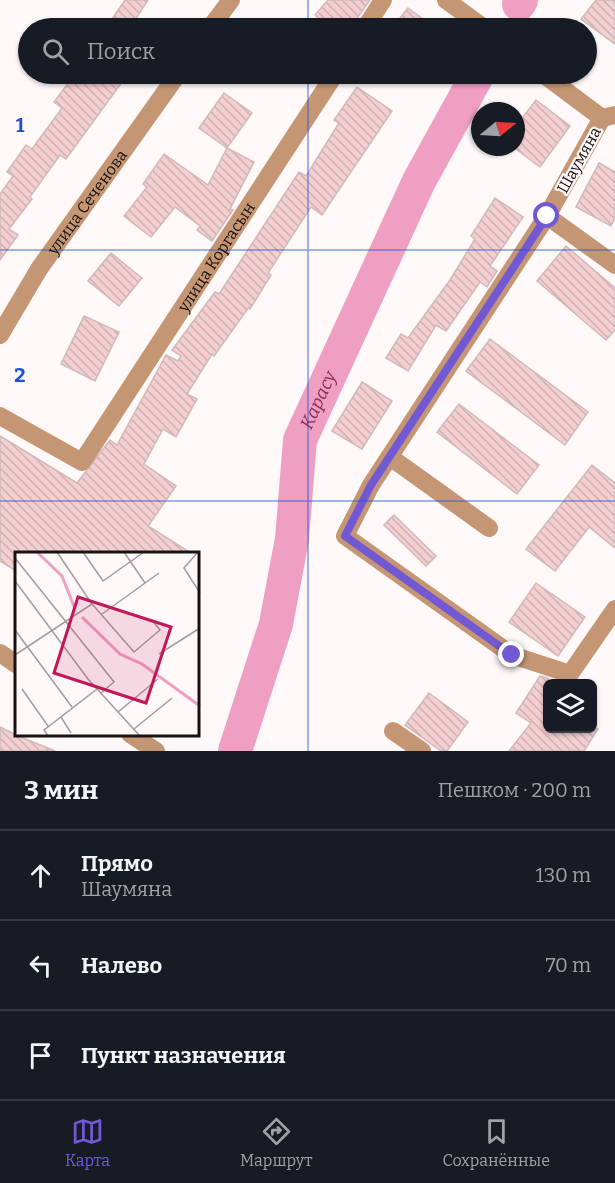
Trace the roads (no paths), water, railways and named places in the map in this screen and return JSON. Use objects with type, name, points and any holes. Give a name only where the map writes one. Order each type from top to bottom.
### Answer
[{"type":"street","points":[[218,18],[231,0]]},
{"type":"street","points":[[371,18],[383,0]]},
{"type":"street","points":[[446,0],[470,18]]},
{"type":"street","name":"улица Сеченова","points":[[0,335],[39,269],[171,84]]},
{"type":"street","name":"улица Коргасын","points":[[0,416],[82,462],[329,84]]},
{"type":"street","points":[[558,84],[609,117]]},
{"type":"street","name":"Шаумяна","points":[[609,117],[371,485],[345,536],[512,655],[570,674],[615,609]]},
{"type":"street","points":[[547,216],[615,265]]},
{"type":"street","points":[[390,457],[489,528]]},
{"type":"street","points":[[0,653],[15,663]]},
{"type":"street","points":[[393,731],[422,751]]},
{"type":"street","points":[[132,736],[156,751]]},
{"type":"waterway","name":"Карасу","points":[[519,4],[521,0]]},
{"type":"waterway","name":"Карасу","points":[[235,751],[276,624],[292,539],[300,440],[419,181],[472,84]]}]
